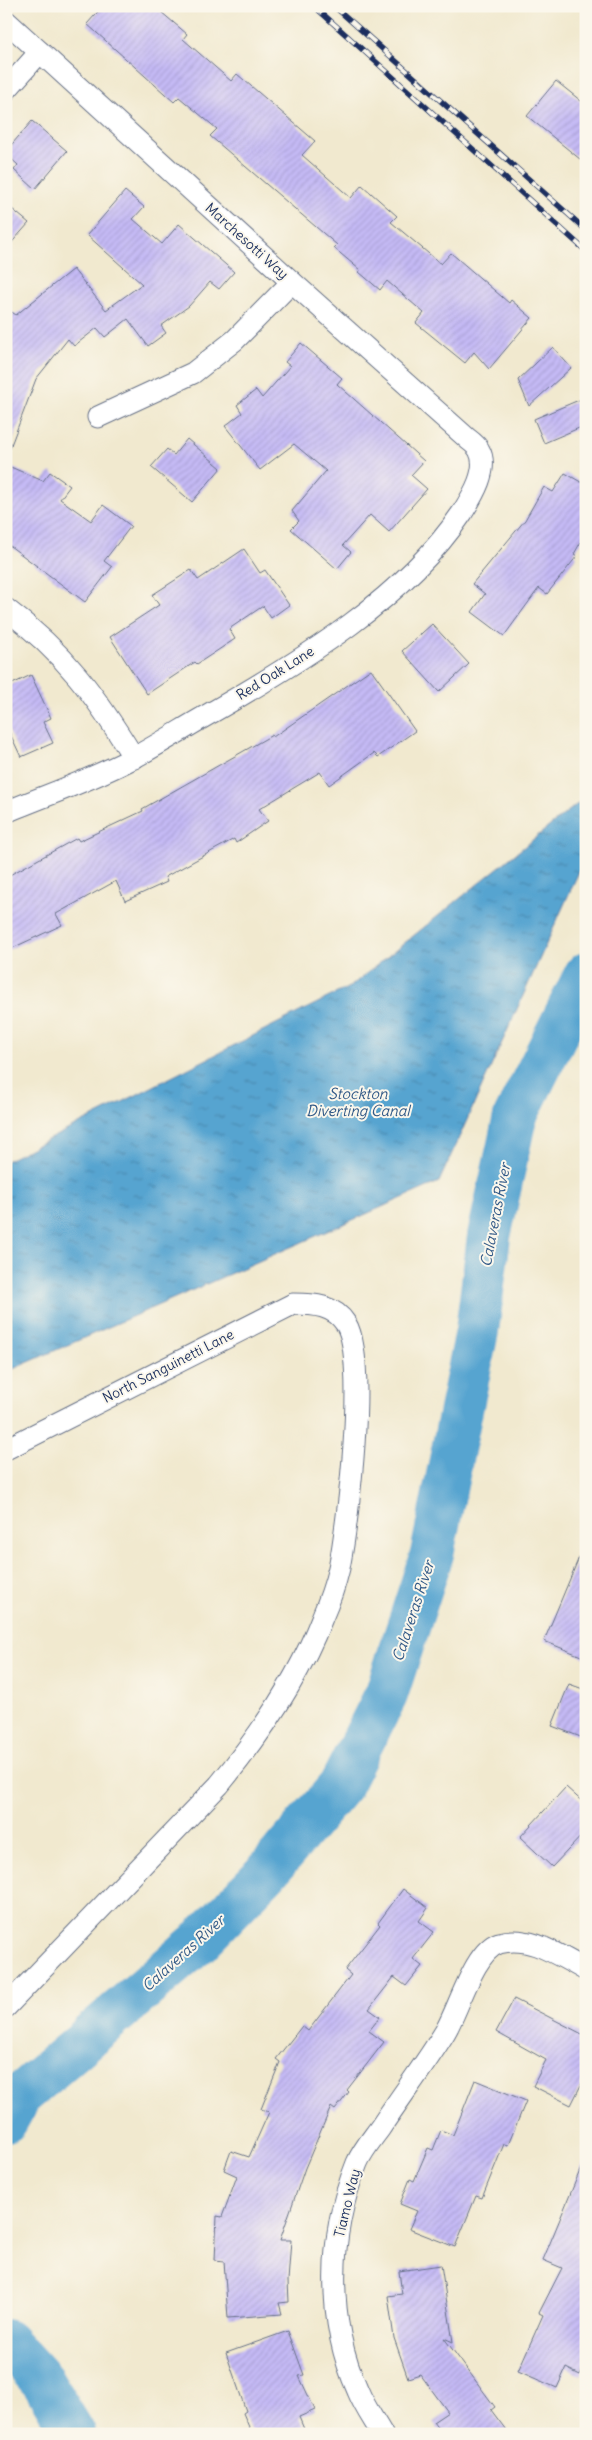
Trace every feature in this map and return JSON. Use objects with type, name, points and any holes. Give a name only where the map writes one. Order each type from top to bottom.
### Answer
[{"type":"street","name":"Marchesotti Way","points":[[6,21],[292,282],[468,439],[479,450],[482,463]]},
{"type":"street","points":[[6,90],[40,52]]},
{"type":"street","points":[[98,417],[193,372],[235,340],[292,282]]},
{"type":"street","name":"Red Oak Lane","points":[[6,812],[134,758],[272,677],[334,635],[386,595],[426,558],[447,535],[479,482],[482,463]]},
{"type":"street","points":[[6,609],[34,629],[73,668],[102,706],[134,758]]},
{"type":"street","name":"North Sanguinetti Lane","points":[[6,1449],[293,1304],[312,1304],[335,1310],[346,1324],[352,1336],[356,1392],[347,1520],[338,1570],[323,1618],[307,1654],[275,1710],[248,1750],[219,1785],[6,2007]]},
{"type":"street","name":"Tiamo Way","points":[[382,2434],[358,2391],[338,2332],[334,2265],[339,2227],[358,2162],[445,2031],[463,1996],[475,1965],[496,1944],[517,1940],[536,1944],[586,1970]]},
{"type":"water","name":"Stockton Diverting Canal","points":[[586,797],[586,856],[439,1182],[6,1372],[6,1161],[351,986]]},
{"type":"building","points":[[103,6],[154,6],[187,34],[183,39],[231,81],[237,74],[315,141],[302,155],[351,198],[362,185],[397,216],[391,222],[441,264],[451,253],[509,303],[511,300],[532,318],[489,369],[474,352],[465,363],[416,323],[424,313],[387,281],[380,290],[359,272],[360,270],[334,248],[337,245],[210,136],[217,129],[179,97],[174,102],[87,24]]},
{"type":"building","points":[[556,81],[586,105],[586,164],[527,116]]},
{"type":"building","points":[[32,121],[67,151],[35,189],[14,170],[18,165],[6,154],[6,151]]},
{"type":"building","points":[[125,191],[144,207],[133,219],[162,244],[179,224],[234,272],[219,289],[210,282],[189,306],[161,326],[166,333],[148,346],[128,319],[105,337],[97,328],[74,346],[68,339],[36,379],[8,453],[6,453],[6,308],[16,315],[73,269],[106,310],[142,284],[87,235]]},
{"type":"building","points":[[6,204],[29,223],[6,249]]},
{"type":"building","points":[[301,343],[342,378],[337,384],[424,461],[411,475],[427,489],[389,532],[370,515],[343,545],[351,552],[337,569],[291,529],[299,521],[292,511],[326,471],[294,444],[260,470],[225,426],[242,413],[237,405],[256,390],[262,398],[290,366],[285,362]]},
{"type":"building","points":[[553,347],[571,368],[529,406],[518,380]]},
{"type":"building","points":[[586,397],[586,425],[544,443],[534,419]]},
{"type":"building","points":[[187,439],[221,468],[192,502],[151,467],[167,449],[174,455]]},
{"type":"building","points":[[6,465],[43,481],[50,472],[70,486],[60,499],[91,521],[103,505],[131,526],[104,561],[112,567],[85,602],[6,543]]},
{"type":"building","points":[[565,473],[586,485],[586,533],[574,554],[577,556],[547,594],[539,588],[504,636],[472,612],[485,594],[472,584],[525,520],[544,487],[553,492]]},
{"type":"building","points":[[244,549],[260,573],[265,570],[289,605],[271,618],[263,606],[229,629],[235,639],[197,664],[195,662],[147,694],[110,637],[159,605],[152,595],[191,570],[198,580]]},
{"type":"building","points":[[432,624],[469,664],[439,692],[402,651]]},
{"type":"building","points":[[371,669],[415,731],[378,757],[374,753],[329,785],[320,772],[259,809],[268,821],[236,843],[234,839],[165,877],[167,882],[125,901],[116,881],[56,914],[62,925],[6,951],[6,877],[77,838],[79,841],[143,811],[142,809],[272,735],[273,737]]},
{"type":"building","points":[[31,675],[51,718],[43,722],[53,743],[21,757],[6,725],[6,687]]},
{"type":"building","points":[[586,1543],[586,1658],[544,1641]]},
{"type":"building","points":[[569,1684],[586,1690],[586,1739],[552,1726]]},
{"type":"building","points":[[566,1787],[586,1805],[586,1831],[552,1867],[520,1837]]},
{"type":"building","points":[[403,1889],[428,1908],[419,1921],[434,1932],[413,1959],[422,1966],[406,1986],[394,1977],[369,2009],[380,2017],[369,2031],[384,2042],[347,2090],[349,2092],[335,2110],[331,2107],[305,2168],[280,2240],[291,2240],[288,2281],[289,2302],[279,2303],[282,2314],[228,2318],[224,2261],[215,2260],[217,2216],[222,2217],[237,2176],[224,2170],[231,2151],[249,2157],[269,2112],[261,2109],[280,2062],[276,2059],[302,2026],[308,2031],[351,1975],[345,1970],[380,1925],[378,1923]]},
{"type":"building","points":[[514,1999],[586,2036],[586,2075],[571,2105],[533,2086],[546,2060],[496,2032]]},
{"type":"building","points":[[475,2080],[526,2101],[508,2145],[504,2144],[482,2198],[476,2196],[455,2247],[409,2229],[417,2211],[400,2204],[410,2179],[414,2181],[428,2148],[433,2150],[441,2130],[453,2135]]},
{"type":"building","points":[[586,2156],[586,2362],[580,2375],[566,2368],[557,2388],[518,2371],[543,2315],[539,2313],[562,2268],[543,2260]]},
{"type":"building","points":[[441,2265],[453,2342],[444,2338],[495,2407],[491,2410],[509,2434],[442,2434],[433,2422],[448,2412],[420,2374],[408,2378],[394,2338],[388,2296],[402,2294],[399,2271]]},
{"type":"building","points":[[288,2331],[304,2375],[299,2376],[315,2410],[299,2417],[306,2434],[252,2434],[243,2413],[246,2411],[226,2353]]},
{"type":"waterway","name":"Calaveras River","points":[[6,2121],[20,2096],[199,1942],[266,1873],[340,1786],[386,1695],[432,1554],[477,1331],[489,1236],[515,1117],[586,974]]},
{"type":"waterway","name":"Calaveras River","points":[[6,2341],[43,2382],[74,2434]]},
{"type":"railway","points":[[314,6],[586,251]]},
{"type":"railway","points":[[334,6],[586,230]]}]
